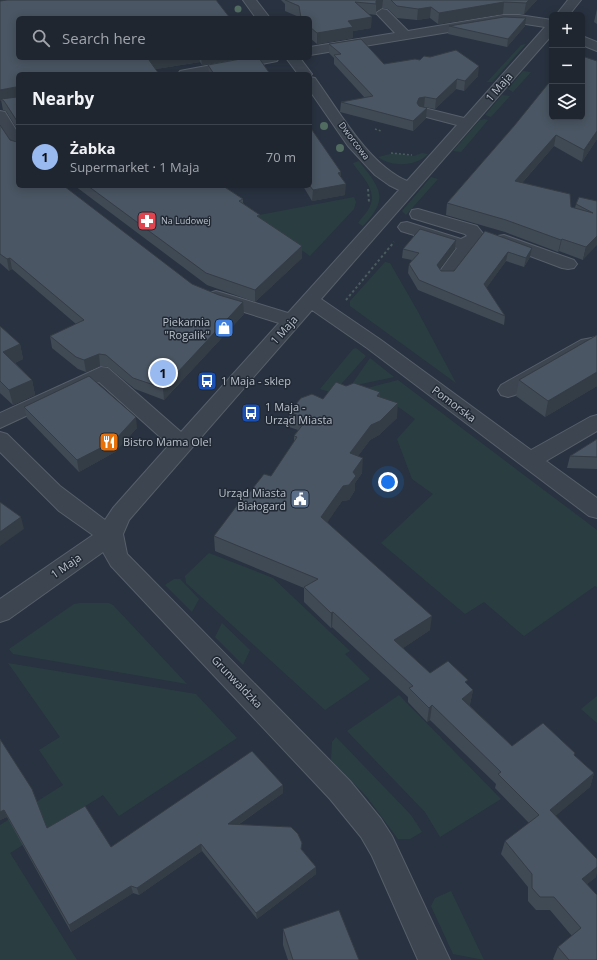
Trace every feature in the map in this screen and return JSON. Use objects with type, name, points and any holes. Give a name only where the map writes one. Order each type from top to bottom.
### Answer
[{"type":"street","points":[[249,0],[261,16]]},
{"type":"street","points":[[565,12],[575,0]]},
{"type":"street","points":[[382,13],[405,35]]},
{"type":"street","points":[[312,51],[503,19],[519,19],[549,26]]},
{"type":"street","name":"1 Maja","points":[[0,612],[111,534],[114,524],[121,514],[549,30]]},
{"type":"street","points":[[585,41],[597,46]]},
{"type":"street","points":[[196,72],[261,60]]},
{"type":"street","points":[[294,60],[304,72]]},
{"type":"street","name":"Dworcowa","points":[[312,84],[375,167],[399,186],[409,188]]},
{"type":"street","points":[[2,108],[16,142]]},
{"type":"street","points":[[424,112],[467,123]]},
{"type":"street","points":[[418,214],[470,237],[498,237],[568,264]]},
{"type":"street","points":[[407,227],[460,244],[470,237]]},
{"type":"street","points":[[446,275],[470,237]]},
{"type":"street","points":[[200,290],[227,301],[293,321]]},
{"type":"street","name":"Pomorska","points":[[310,300],[374,344],[597,510]]},
{"type":"street","points":[[508,390],[588,344],[597,343]]},
{"type":"street","points":[[0,421],[101,372],[182,445]]},
{"type":"street","points":[[530,460],[597,422]]},
{"type":"street","points":[[0,439],[49,487],[91,524],[111,534]]},
{"type":"street","name":"Grunwaldzka","points":[[111,534],[114,551],[119,560],[340,790],[368,823],[382,846],[434,960]]},
{"type":"path","points":[[375,129],[381,131]]},
{"type":"path","points":[[388,153],[399,152],[414,155]]},
{"type":"path","points":[[366,186],[370,194],[368,205]]},
{"type":"path","points":[[343,304],[394,242]]},
{"type":"green space","points":[[526,44],[492,82],[487,82],[521,45]]},
{"type":"green space","points":[[523,71],[531,72],[513,92],[508,89]]},
{"type":"green space","points":[[502,95],[510,96],[491,117],[485,115]]},
{"type":"green space","points":[[480,120],[488,120],[461,152],[453,151]]},
{"type":"green space","points":[[394,153],[414,156],[422,153],[428,154],[418,161],[404,164],[391,163],[378,157]]},
{"type":"green space","points":[[359,161],[377,186],[379,193],[377,208],[363,226],[358,223],[368,210],[372,197],[369,186],[353,163]]},
{"type":"green space","points":[[431,177],[438,179],[406,215],[402,211]]},
{"type":"green space","points":[[354,197],[356,202],[354,209],[310,256],[254,216]]},
{"type":"green space","points":[[385,262],[390,263],[456,383],[350,306],[350,301]]},
{"type":"green space","points":[[356,348],[366,356],[336,390],[330,392],[320,389],[353,349]]},
{"type":"green space","points":[[370,358],[394,377],[356,385],[352,384]]},
{"type":"green space","points":[[398,380],[597,530],[597,587],[595,586],[524,636],[484,602],[465,614],[381,543],[433,494],[412,479],[397,439],[415,419],[397,406],[352,392]]},
{"type":"green space","points":[[209,553],[273,578],[350,651],[345,654],[370,679],[325,710],[186,583],[185,576]]},
{"type":"green space","points":[[174,579],[180,579],[199,599],[192,612],[165,585]]},
{"type":"green space","points":[[109,603],[113,605],[187,684],[13,654],[9,649],[74,604]]},
{"type":"green space","points":[[222,623],[250,650],[243,665],[215,637]]},
{"type":"green space","points":[[8,663],[196,694],[237,738],[119,816],[103,795],[10,853],[77,960],[0,960],[0,825],[63,785],[39,750],[60,737]]},
{"type":"green space","points":[[399,695],[501,799],[440,837],[425,812],[347,731]]},
{"type":"green space","points":[[597,696],[597,723],[581,709]]},
{"type":"green space","points":[[336,737],[411,815],[422,832],[410,839],[398,839],[367,797],[331,760],[332,742]]},
{"type":"green space","points":[[451,891],[484,960],[453,954],[431,906],[435,898]]},
{"type":"building","points":[[216,0],[228,16],[16,16],[16,60],[149,60],[158,72],[16,72],[16,87],[0,90],[0,1]]},
{"type":"building","points":[[285,0],[377,0],[376,4],[355,2],[372,17],[348,21],[353,27],[317,33],[312,29],[312,16],[301,16],[299,6]]},
{"type":"building","points":[[391,0],[529,0],[526,3],[504,2],[439,13],[431,7],[418,9],[397,6]]},
{"type":"building","points":[[504,17],[526,18],[508,39],[449,26]]},
{"type":"building","points":[[361,39],[384,64],[415,59],[420,60],[424,56],[430,57],[456,50],[479,66],[465,81],[457,79],[436,99],[425,97],[419,98],[417,103],[419,106],[427,108],[413,121],[341,102],[373,96],[334,55],[341,54],[329,44]]},
{"type":"building","points":[[585,57],[597,61],[597,131],[584,150],[556,135],[515,181],[570,194],[571,207],[593,213],[576,204],[579,197],[597,201],[597,236],[586,247],[562,239],[561,240],[506,220],[447,203],[514,126],[549,83],[549,120],[585,120]]},
{"type":"building","points":[[235,60],[260,60],[269,72],[213,72],[208,65]]},
{"type":"building","points":[[16,97],[16,119],[4,101],[1,99]]},
{"type":"building","points":[[0,125],[10,140],[16,142],[16,188],[67,188],[192,284],[219,295],[243,302],[163,388],[133,378],[106,355],[99,354],[84,360],[76,357],[50,336],[84,320],[10,258],[7,259],[0,254]]},
{"type":"building","points":[[312,130],[341,172],[338,173],[346,184],[313,190],[312,188]]},
{"type":"building","points":[[91,188],[226,188],[243,199],[239,201],[260,215],[257,216],[302,246],[255,290],[206,273]]},
{"type":"building","points":[[420,229],[456,240],[437,265],[441,271],[454,271],[485,231],[532,248],[526,258],[508,252],[484,284],[505,316],[419,280],[409,264],[419,253],[403,249]]},
{"type":"building","points":[[0,326],[20,344],[3,352],[32,380],[9,390],[0,381]]},
{"type":"building","points":[[597,335],[597,372],[548,401],[519,380]]},
{"type":"building","points":[[89,376],[136,417],[114,441],[77,460],[24,407]]},
{"type":"building","points":[[336,382],[346,386],[354,383],[380,392],[377,396],[398,403],[380,421],[371,425],[350,453],[363,458],[353,472],[356,476],[349,485],[343,486],[321,517],[432,616],[394,640],[430,673],[448,661],[468,680],[465,682],[473,690],[462,699],[512,746],[543,723],[594,773],[550,810],[597,859],[597,867],[582,879],[597,895],[597,960],[569,960],[558,947],[581,928],[554,897],[540,897],[532,888],[532,874],[505,841],[539,815],[498,774],[501,772],[432,705],[429,708],[409,688],[413,686],[304,587],[318,579],[214,536],[247,492],[249,493],[264,474],[271,476],[297,437],[294,436],[307,419],[289,412],[301,398],[312,394],[323,399]]},
{"type":"building","points":[[597,439],[597,457],[570,456]]},
{"type":"building","points":[[0,502],[21,517],[0,532]]},
{"type":"building","points":[[0,739],[32,789],[47,828],[85,806],[111,847],[252,751],[283,785],[228,824],[291,827],[298,834],[302,843],[301,849],[316,867],[256,913],[201,844],[137,888],[131,886],[69,925],[4,810],[0,812]]},
{"type":"building","points":[[339,910],[359,960],[293,960],[283,929]]},
{"type":"place","name":"Na Ludowej","points":[[147,221]]},
{"type":"place","name":"Piekarnia \"Rogalik\"","points":[[224,328]]},
{"type":"place","name":"Żabka","points":[[163,373]]},
{"type":"place","name":"1 Maja - sklep","points":[[207,381]]},
{"type":"place","name":"1 Maja - Urząd Miasta","points":[[251,413]]},
{"type":"place","name":"Bistro Mama Ole!","points":[[109,442]]},
{"type":"place","name":"Urząd Miasta Białogard","points":[[300,499]]}]
